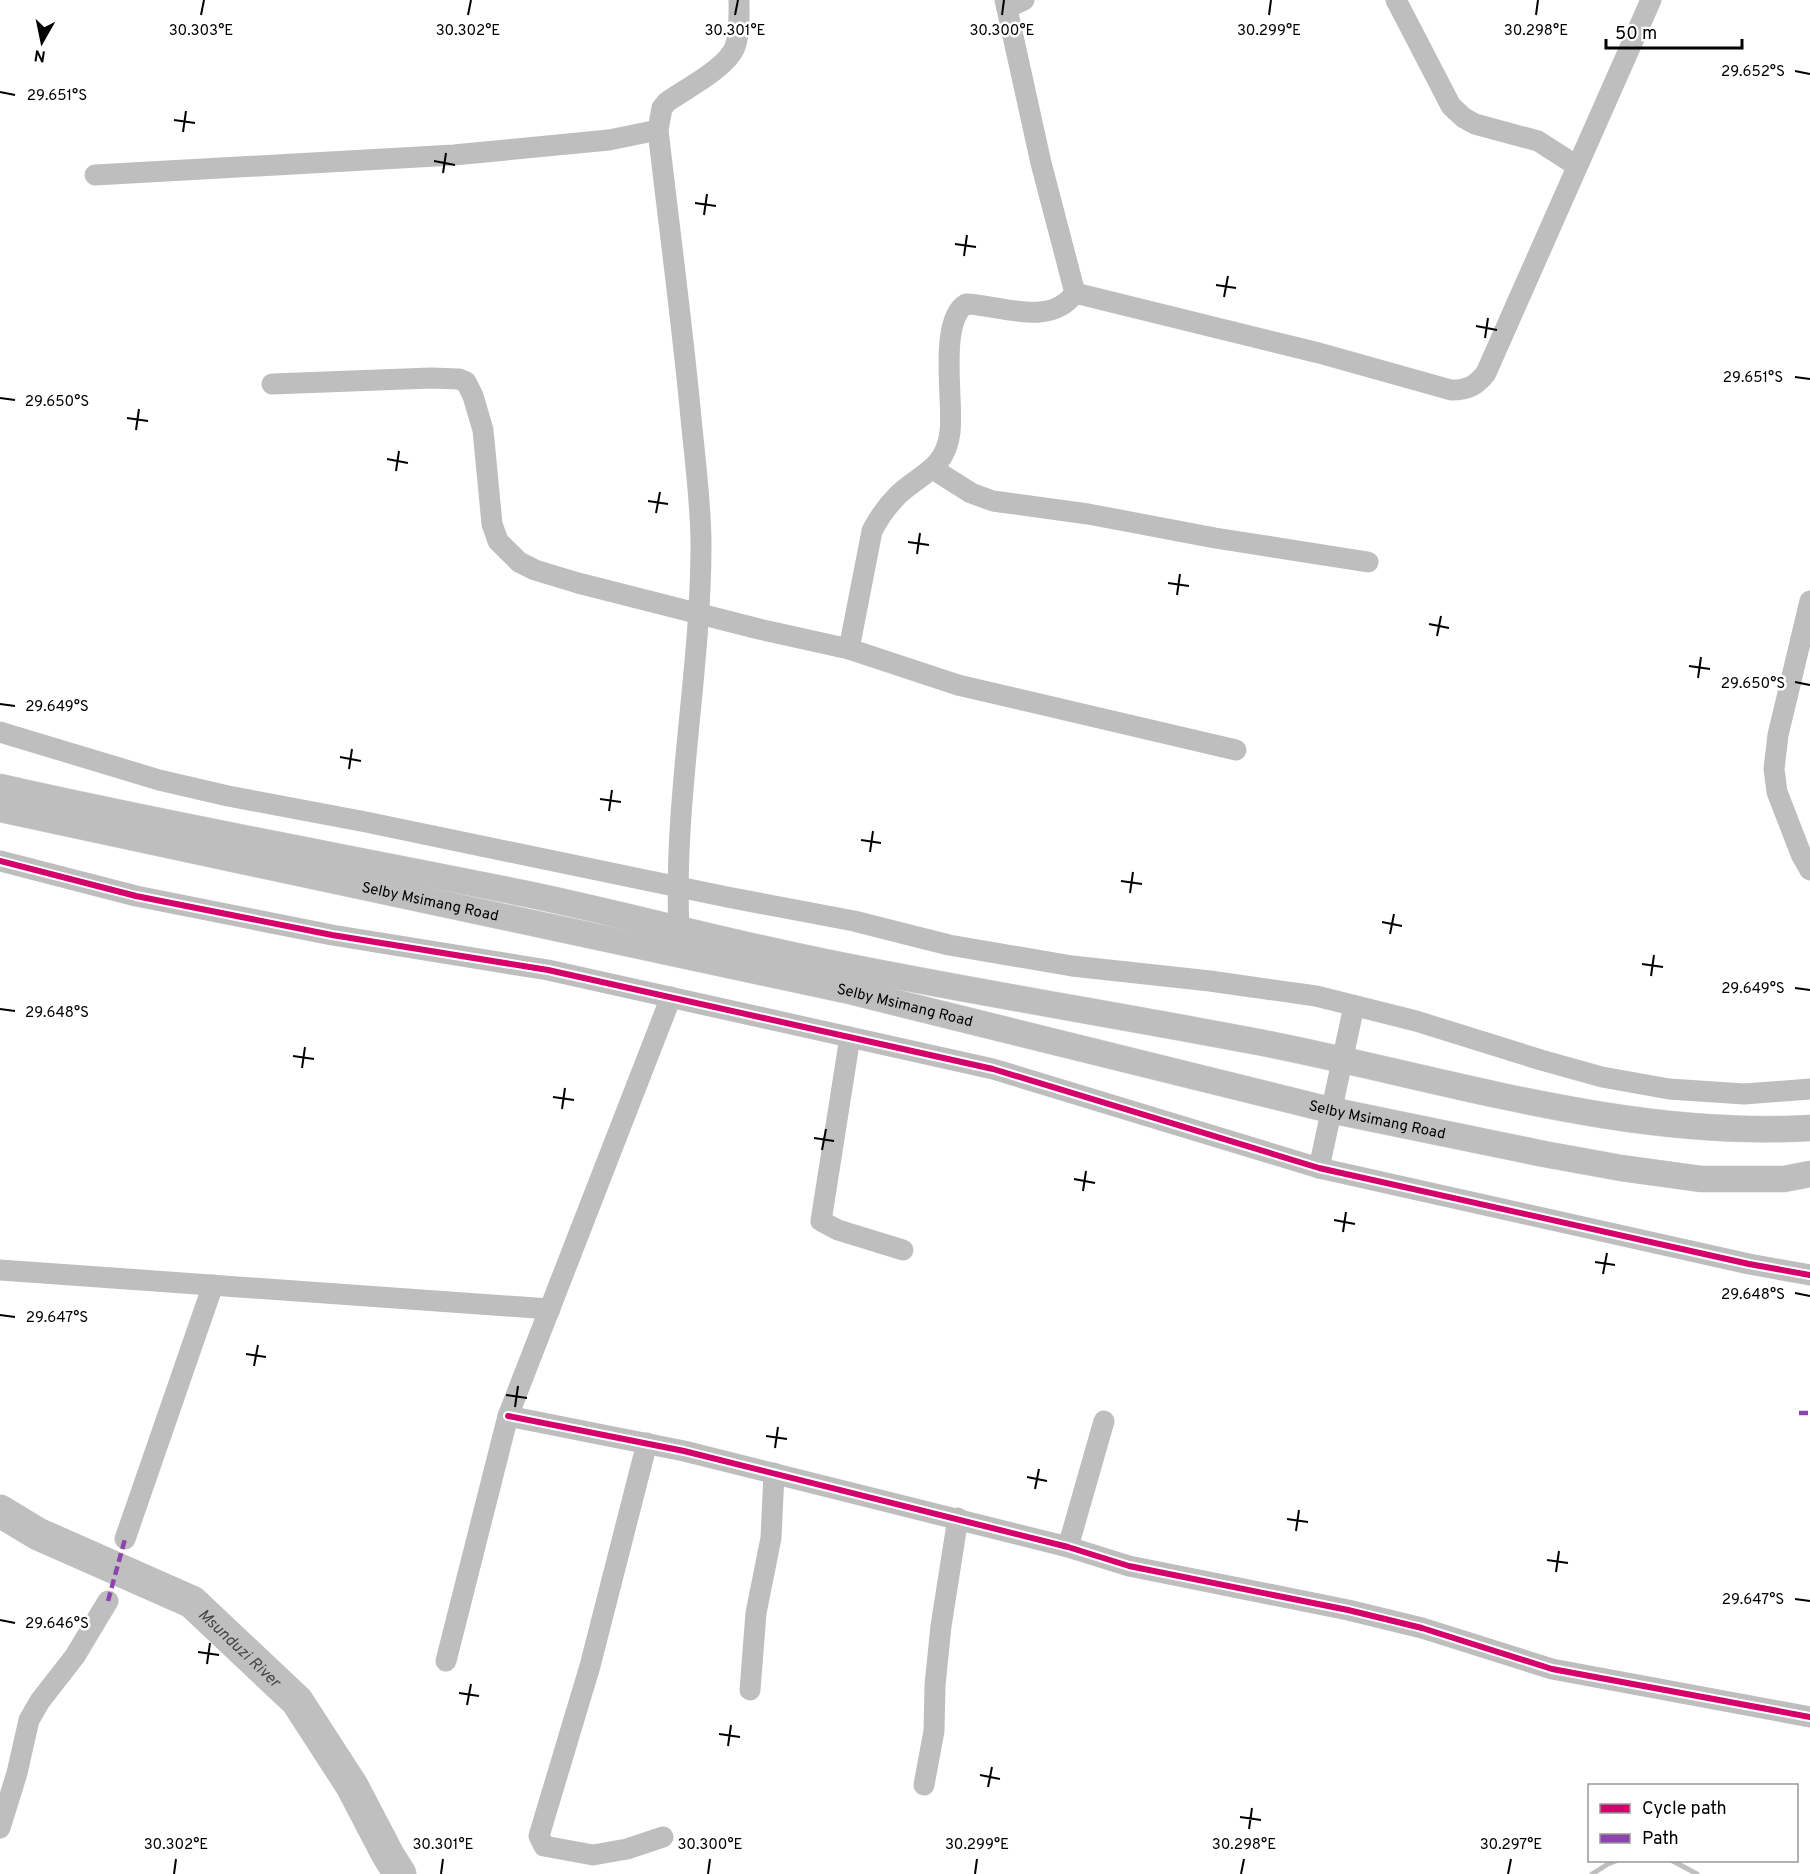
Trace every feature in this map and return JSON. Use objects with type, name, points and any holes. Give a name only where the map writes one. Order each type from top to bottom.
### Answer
[{"type":"main road","name":"Selby Msimang Road","points":[[0,787],[221,835],[530,895],[822,962],[1342,1059],[1526,1100],[1690,1127],[1768,1131],[1810,1128]]},
{"type":"main road","name":"Selby Msimang Road","points":[[0,808],[845,990],[1330,1110],[1621,1168],[1701,1179],[1785,1179],[1810,1174]]},
{"type":"street","points":[[680,929],[677,887],[679,843],[699,614],[701,544],[685,356],[658,130],[660,114],[667,102],[715,69],[735,48],[739,27],[739,0]]},
{"type":"street","points":[[1396,0],[1451,106],[1464,118],[1491,129],[1538,141],[1576,166]]},
{"type":"street","points":[[1075,293],[1318,353],[1451,390],[1464,390],[1474,386],[1486,373],[1651,0]]},
{"type":"street","points":[[1012,3],[1041,163],[1075,293]]},
{"type":"street","points":[[94,175],[454,155],[609,140],[658,130]]},
{"type":"street","points":[[849,649],[872,531],[879,517],[900,494],[933,469],[944,453],[950,433],[951,335],[962,306],[976,304],[1043,312],[1061,307],[1075,293]]},
{"type":"street","points":[[272,384],[431,378],[466,382],[473,396],[483,430],[492,524],[498,541],[511,555],[535,570],[699,614],[849,649],[958,685],[1236,750]]},
{"type":"street","points":[[933,469],[971,493],[993,501],[1088,514],[1215,538],[1368,562]]},
{"type":"street","points":[[1810,601],[1778,735],[1774,769],[1777,792],[1801,854],[1810,870]]},
{"type":"street","points":[[0,732],[159,780],[228,796],[854,921],[961,947],[1072,966],[1210,981],[1316,996],[1416,1021],[1602,1077],[1670,1089],[1744,1094],[1810,1089]]},
{"type":"street","points":[[0,861],[148,899],[332,935],[548,970],[993,1069],[1319,1168],[1749,1264],[1810,1275]]},
{"type":"street","points":[[446,1661],[508,1416],[671,998]]},
{"type":"street","points":[[1319,1168],[1354,1006]]},
{"type":"street","points":[[850,1037],[821,1221],[838,1230],[903,1250]]},
{"type":"street","points":[[0,1270],[550,1310]]},
{"type":"street","points":[[125,1539],[213,1286]]},
{"type":"street","points":[[508,1416],[647,1443],[774,1473],[1068,1546],[1129,1566],[1348,1610],[1422,1628],[1552,1669],[1810,1717]]},
{"type":"street","points":[[1068,1546],[1104,1421]]},
{"type":"street","points":[[647,1443],[590,1666],[539,1836],[544,1846],[593,1855],[627,1849],[663,1838]]},
{"type":"street","points":[[750,1690],[756,1613],[771,1538],[774,1473]]},
{"type":"street","points":[[924,1785],[934,1731],[935,1685],[941,1626],[957,1518]]},
{"type":"street","points":[[0,1828],[17,1773],[29,1720],[40,1701],[75,1656],[108,1601]]},
{"type":"waterway","name":"Msunduzi River","points":[[0,1511],[38,1534],[192,1602],[297,1701],[352,1786],[400,1874]]},
{"type":"waterway","points":[[1592,1874],[1613,1862]]},
{"type":"waterway","points":[[1675,1862],[1697,1874]]},
{"type":"marked path","points":[[1799,1413],[1810,1413]]},
{"type":"marked path","points":[[108,1601],[125,1539]]},
{"type":"cycle path","points":[[0,861],[136,896],[332,935],[548,970],[993,1069],[1319,1168],[1749,1264],[1810,1275]]},
{"type":"cycle path","points":[[508,1416],[684,1451],[1068,1547],[1129,1566],[1348,1610],[1422,1628],[1552,1669],[1810,1717]]}]
